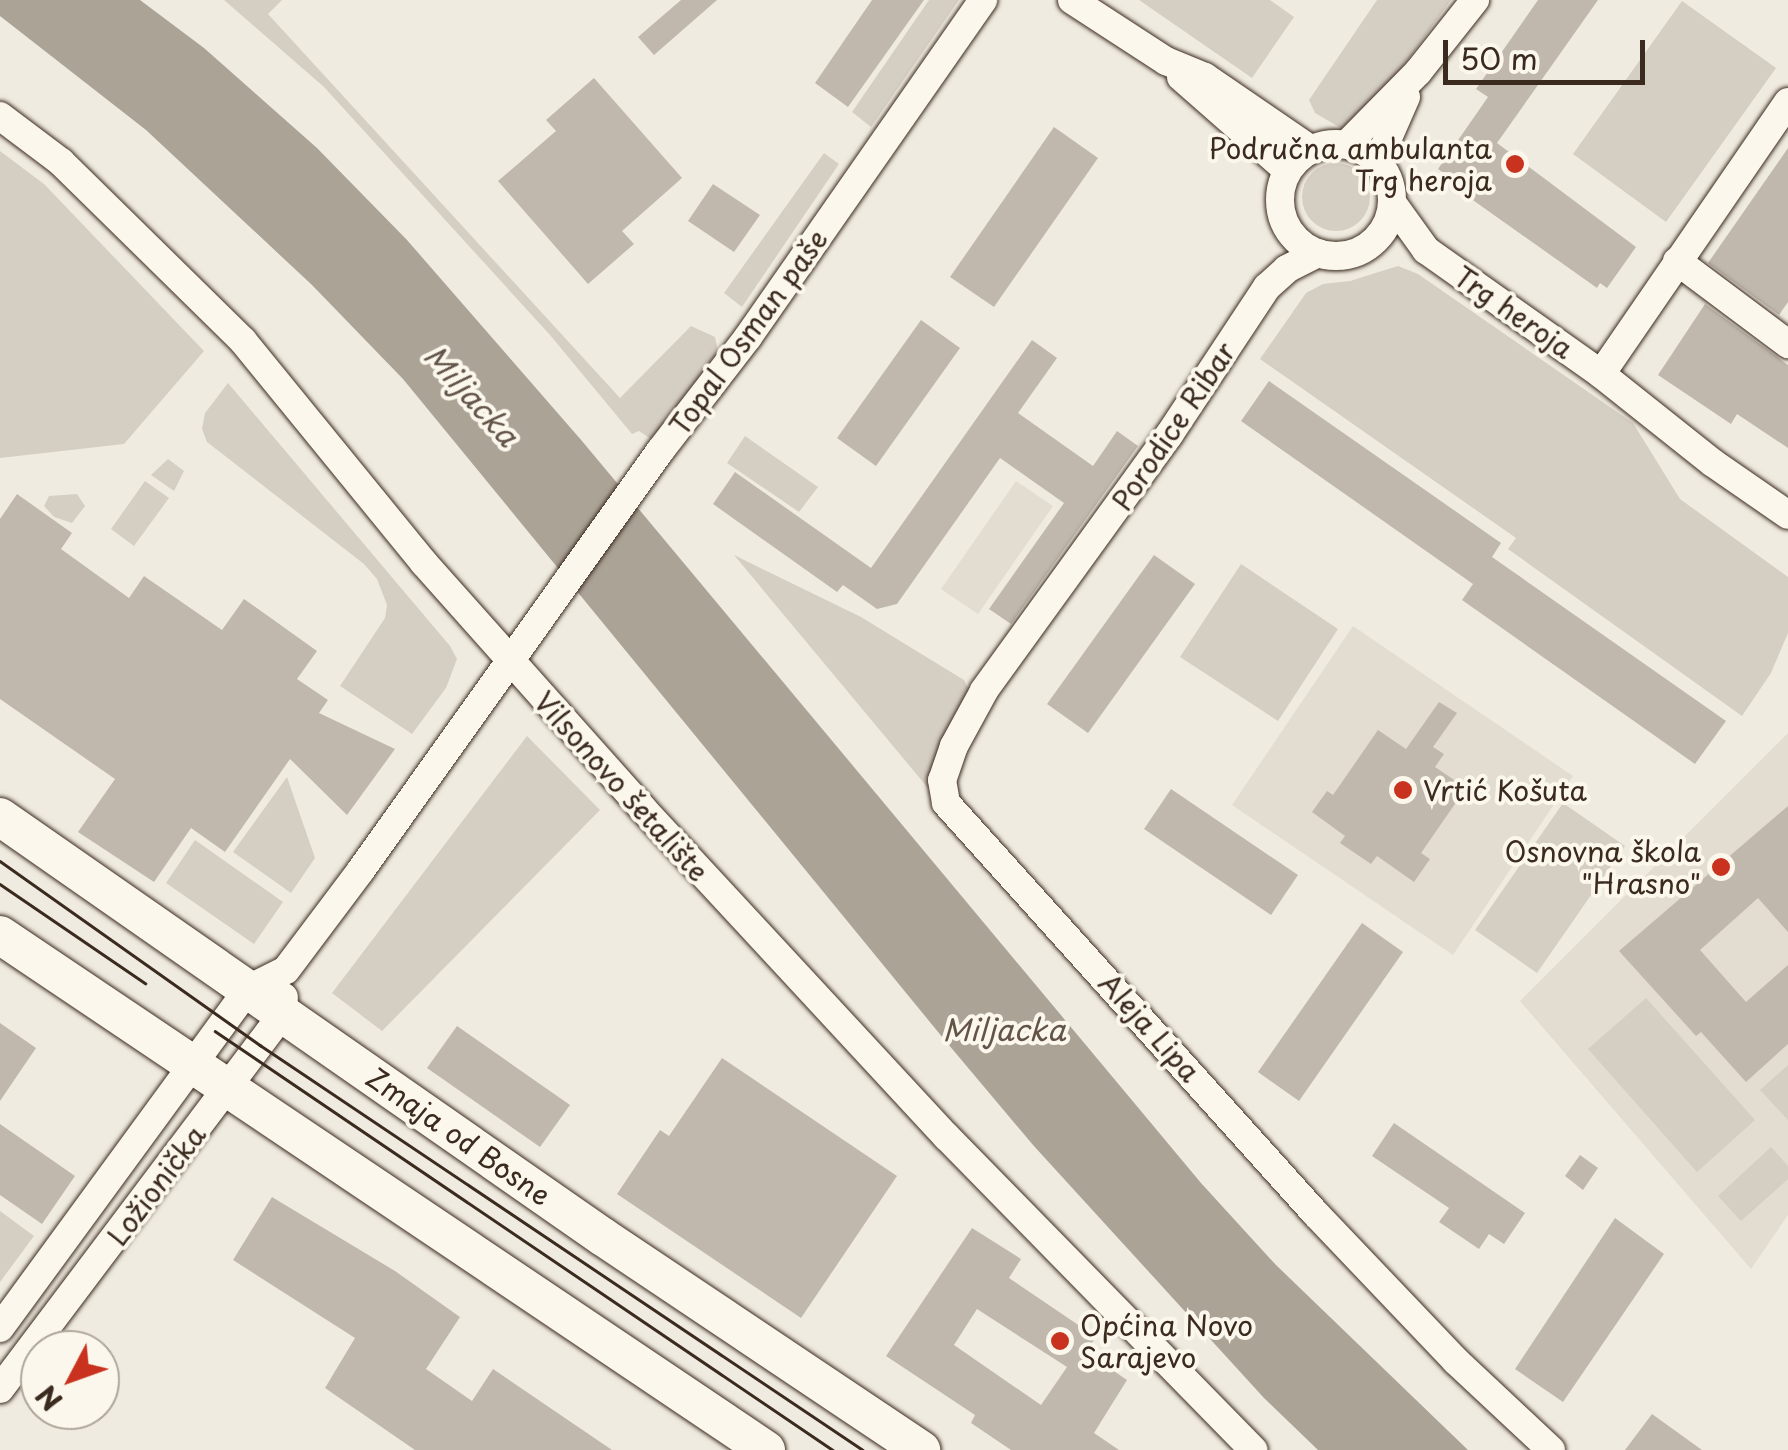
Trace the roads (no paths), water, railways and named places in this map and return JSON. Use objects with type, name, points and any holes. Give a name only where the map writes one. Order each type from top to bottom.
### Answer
[{"type":"main road","name":"Zmaja od Bosne","points":[[0,816],[921,1450]]},
{"type":"main road","points":[[0,934],[226,1091],[766,1450]]},
{"type":"street","name":"Topal Osman paše","points":[[510,661],[779,294],[983,0]]},
{"type":"street","points":[[1072,0],[1166,62],[1288,170]]},
{"type":"street","points":[[1347,144],[1417,72],[1475,0]]},
{"type":"street","points":[[1166,62],[1205,77],[1310,149]]},
{"type":"street","points":[[1378,161],[1417,72]]},
{"type":"street","points":[[1602,374],[1788,102]]},
{"type":"street","name":"Vilsonovo šetalište","points":[[0,116],[61,162],[242,342],[510,661],[750,925],[961,1151],[1253,1450]]},
{"type":"street","points":[[1347,144],[1378,161],[1391,186],[1393,204],[1379,236],[1346,255],[1318,253],[1293,236],[1281,216],[1280,197],[1288,170],[1310,149],[1347,144]]},
{"type":"street","name":"Trg heroja","points":[[1393,204],[1426,250]]},
{"type":"street","name":"Porodice Ribar","points":[[1267,287],[1281,216]]},
{"type":"street","name":"Trg heroja","points":[[1379,236],[1426,250],[1602,374],[1712,463],[1788,514]]},
{"type":"street","name":"Porodice Ribar","points":[[1077,565],[1267,287],[1288,269],[1318,253]]},
{"type":"street","points":[[1678,261],[1788,344]]},
{"type":"street","name":"Aleja Lipa","points":[[1077,565],[984,691],[954,746],[942,780],[946,803],[1316,1214],[1456,1361],[1550,1450]]},
{"type":"street","name":"Ložionička","points":[[0,1328],[248,989],[286,970],[510,661]]},
{"type":"street","points":[[283,1014],[286,970]]},
{"type":"street","name":"Ložionička","points":[[0,1390],[283,1014]]},
{"type":"water","name":"Miljacka","points":[[0,0],[140,0],[204,48],[317,148],[407,240],[582,441],[1201,1183],[1276,1265],[1468,1450],[1318,1450],[1264,1398],[1033,1145],[403,379],[312,285],[146,130],[0,16]]},
{"type":"tram line","points":[[0,861],[260,1045],[863,1450]]},
{"type":"tram line","points":[[0,884],[145,983]]},
{"type":"tram line","points":[[215,1031],[833,1450]]},
{"type":"place","name":"Područna ambulanta Trg heroja","points":[[1515,164]]},
{"type":"place","name":"Vrtić Košuta","points":[[1403,790]]},
{"type":"place","name":"Osnovna škola \"Hrasno\"","points":[[1721,867]]},
{"type":"place","name":"Općina Novo Sarajevo","points":[[1060,1341]]}]
